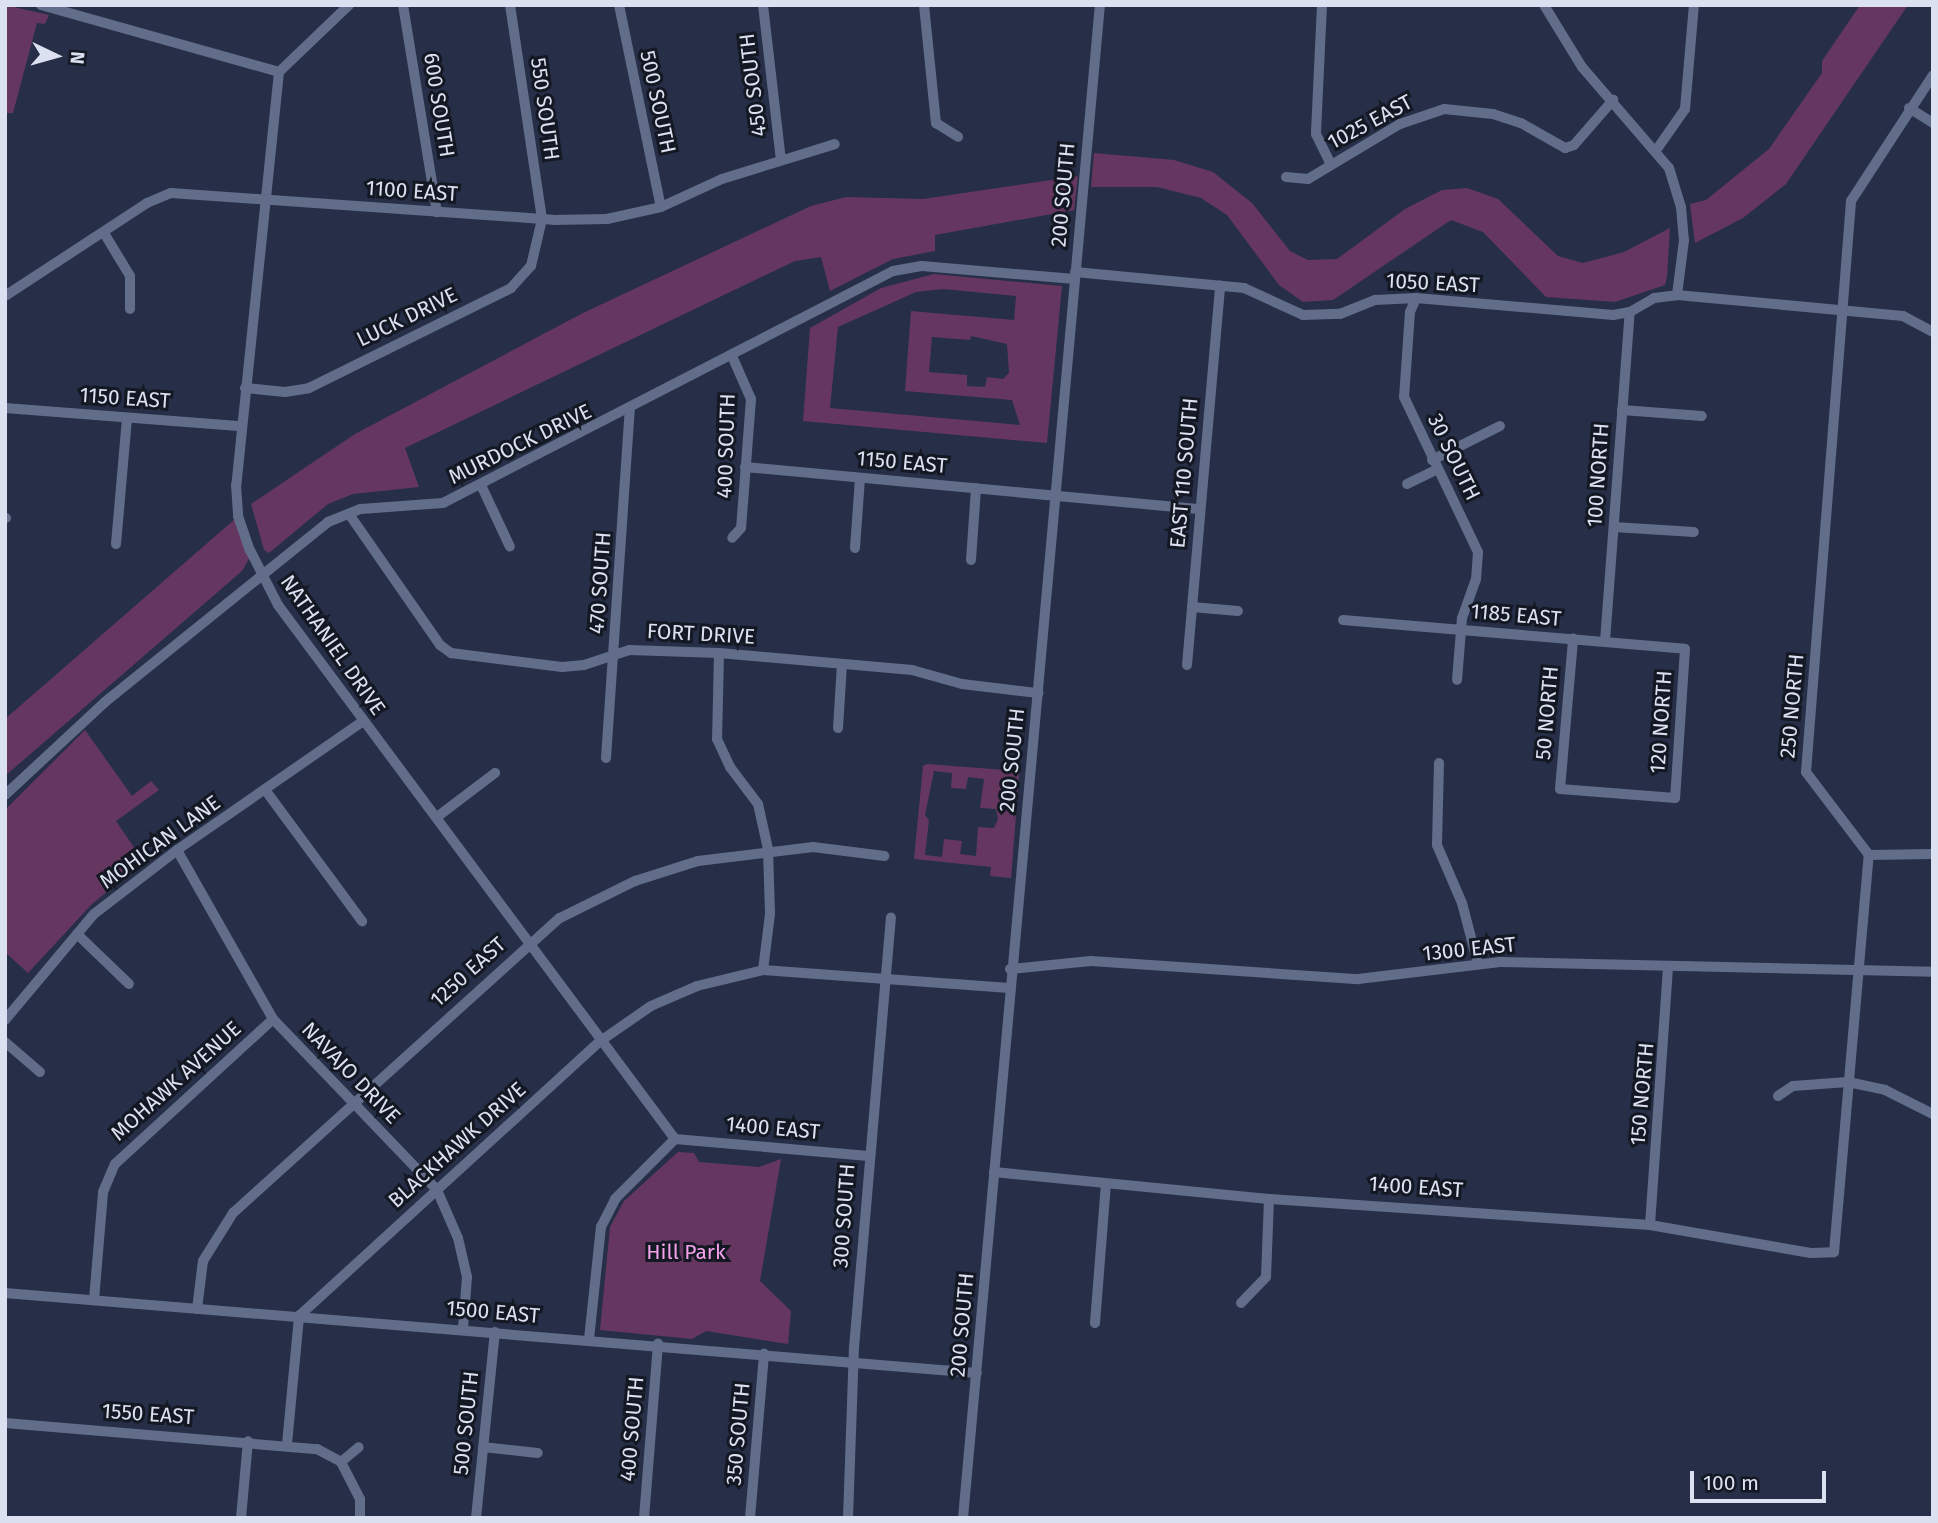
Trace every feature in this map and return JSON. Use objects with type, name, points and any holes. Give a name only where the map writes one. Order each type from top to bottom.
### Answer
[{"type":"street","points":[[41,5],[279,72],[349,5]]},
{"type":"street","name":"600 SOUTH","points":[[403,5],[437,212]]},
{"type":"street","name":"550 SOUTH","points":[[510,5],[542,219]]},
{"type":"street","name":"500 SOUTH","points":[[619,5],[661,207]]},
{"type":"street","name":"450 SOUTH","points":[[762,5],[781,160]]},
{"type":"street","points":[[924,5],[936,122],[958,137]]},
{"type":"street","name":"200 SOUTH","points":[[963,1518],[1010,969],[1038,693],[1100,5]]},
{"type":"street","points":[[1322,5],[1317,134],[1331,165]]},
{"type":"street","points":[[1544,5],[1564,43],[1657,149],[1674,181],[1681,207],[1684,240],[1678,295]]},
{"type":"street","points":[[1657,149],[1685,109],[1695,5]]},
{"type":"street","name":"NATHANIEL DRIVE","points":[[279,72],[241,426],[238,516],[260,573],[362,722],[437,817],[599,1042],[675,1139]]},
{"type":"street","points":[[1844,310],[1851,201],[1909,108],[1933,75]]},
{"type":"street","name":"1025 EAST","points":[[1286,177],[1308,179],[1400,124],[1444,109],[1493,114],[1521,123],[1565,148],[1574,145],[1613,100]]},
{"type":"street","points":[[1909,108],[1933,123]]},
{"type":"street","name":"1100 EAST","points":[[5,296],[171,193],[542,219],[607,219],[661,207],[722,179],[835,144]]},
{"type":"street","name":"LUCK DRIVE","points":[[245,388],[285,392],[309,388],[511,288],[531,266],[542,219]]},
{"type":"street","points":[[104,233],[130,276],[130,309]]},
{"type":"street","name":"MURDOCK DRIVE","points":[[5,795],[57,743],[260,573],[309,534],[349,514],[443,503],[630,410],[893,271],[942,267],[1074,276]]},
{"type":"street","name":"1050 EAST","points":[[1074,276],[1244,288],[1303,315],[1340,314],[1375,300],[1416,298],[1597,315],[1630,312]]},
{"type":"street","name":"EAST 110 SOUTH","points":[[1186,664],[1220,285]]},
{"type":"street","points":[[1630,312],[1654,298],[1678,295],[1903,316],[1933,332]]},
{"type":"street","name":"30 SOUTH","points":[[1416,298],[1410,312],[1405,397],[1434,465],[1478,552],[1476,579],[1461,629],[1457,680]]},
{"type":"street","name":"250 NORTH","points":[[1844,310],[1806,772],[1869,855]]},
{"type":"street","name":"100 NORTH","points":[[1605,641],[1630,312]]},
{"type":"street","name":"400 SOUTH","points":[[732,356],[751,399],[741,528],[732,538]]},
{"type":"street","name":"1150 EAST","points":[[5,408],[241,426]]},
{"type":"street","name":"470 SOUTH","points":[[606,758],[630,410]]},
{"type":"street","points":[[1622,410],[1702,416]]},
{"type":"street","points":[[116,544],[127,418]]},
{"type":"street","points":[[1407,484],[1500,426]]},
{"type":"street","name":"1150 EAST","points":[[745,467],[1200,509]]},
{"type":"street","points":[[855,548],[860,478]]},
{"type":"street","points":[[481,485],[510,547]]},
{"type":"street","points":[[971,560],[976,488]]},
{"type":"street","name":"FORT DRIVE","points":[[349,514],[440,645],[451,653],[562,667],[651,648],[912,670],[962,684],[1038,693]]},
{"type":"street","points":[[1614,527],[1694,532]]},
{"type":"street","points":[[1192,607],[1238,611]]},
{"type":"street","name":"1185 EAST","points":[[1343,620],[1685,649]]},
{"type":"street","name":"50 NORTH","points":[[1573,639],[1560,789],[1675,797]]},
{"type":"street","name":"120 NORTH","points":[[1675,797],[1685,649]]},
{"type":"street","points":[[719,653],[717,739],[730,767],[758,804],[768,849],[770,914],[763,970]]},
{"type":"street","points":[[838,728],[842,664]]},
{"type":"street","name":"MOHICAN LANE","points":[[5,1020],[94,914],[177,850],[266,791],[362,722]]},
{"type":"street","points":[[1439,763],[1437,845],[1462,903],[1478,964]]},
{"type":"street","points":[[437,817],[495,773]]},
{"type":"street","points":[[266,791],[362,921]]},
{"type":"street","name":"1250 EAST","points":[[197,1309],[203,1261],[222,1226],[352,1103],[560,918],[635,881],[698,861],[768,849],[813,847],[884,856]]},
{"type":"street","name":"NAVAJO DRIVE","points":[[177,850],[273,1019],[437,1190],[458,1238],[467,1278],[463,1328]]},
{"type":"street","points":[[1848,1082],[1861,969],[1869,855],[1933,854]]},
{"type":"street","name":"300 SOUTH","points":[[848,1518],[868,1156],[891,918]]},
{"type":"street","points":[[77,934],[129,984]]},
{"type":"street","name":"1300 EAST","points":[[1010,969],[1091,961],[1358,979],[1478,964],[1933,972]]},
{"type":"street","name":"150 NORTH","points":[[1650,1225],[1668,966]]},
{"type":"street","name":"BLACKHAWK DRIVE","points":[[299,1316],[599,1042],[674,996],[763,970],[885,976]]},
{"type":"street","points":[[885,976],[1009,988]]},
{"type":"street","name":"MOHAWK AVENUE","points":[[94,1300],[103,1192],[114,1164],[273,1019]]},
{"type":"street","points":[[5,1042],[40,1072]]},
{"type":"street","points":[[1778,1096],[1793,1086],[1848,1082],[1885,1090],[1933,1114]]},
{"type":"street","name":"1400 EAST","points":[[994,1172],[1269,1199],[1650,1225],[1811,1253],[1834,1252],[1848,1082]]},
{"type":"street","points":[[589,1339],[601,1227],[615,1199],[675,1139]]},
{"type":"street","name":"1400 EAST","points":[[675,1139],[868,1156]]},
{"type":"street","points":[[1095,1323],[1107,1183]]},
{"type":"street","points":[[1241,1303],[1266,1277],[1269,1199]]},
{"type":"street","name":"1500 EAST","points":[[5,1293],[658,1344],[977,1373]]},
{"type":"street","points":[[299,1316],[287,1444],[317,1449],[341,1462],[360,1499],[360,1518]]},
{"type":"street","name":"500 SOUTH","points":[[476,1518],[495,1332]]},
{"type":"street","name":"400 SOUTH","points":[[644,1518],[658,1344]]},
{"type":"street","name":"350 SOUTH","points":[[750,1518],[764,1354]]},
{"type":"street","name":"1550 EAST","points":[[5,1423],[287,1444]]},
{"type":"street","points":[[241,1518],[248,1441]]},
{"type":"street","points":[[341,1462],[359,1447]]},
{"type":"street","points":[[483,1447],[538,1452]]},
{"type":"green space","points":[[5,5],[49,15],[45,24],[37,23],[13,113],[5,113]]},
{"type":"green space","points":[[1860,5],[1908,5],[1786,184],[1743,218],[1695,243],[1690,204],[1706,200],[1769,149],[1822,73],[1822,61]]},
{"type":"green space","points":[[1094,153],[1174,160],[1213,172],[1252,203],[1290,251],[1308,260],[1337,259],[1405,209],[1442,190],[1467,188],[1498,199],[1558,256],[1583,263],[1624,252],[1670,228],[1667,277],[1665,285],[1615,302],[1546,297],[1483,232],[1451,220],[1333,300],[1303,302],[1279,285],[1227,215],[1201,198],[1157,187],[1091,187]]},
{"type":"green space","points":[[1078,176],[1074,210],[935,235],[935,251],[893,259],[830,291],[821,257],[795,261],[405,448],[419,487],[353,494],[328,504],[269,553],[264,550],[251,504],[355,434],[583,313],[811,206],[846,197],[923,199]]},
{"type":"green space","points":[[934,274],[1062,286],[1047,443],[803,421],[810,328],[881,288]],"holes":[[[943,289],[1016,296],[1014,320],[911,311],[905,391],[1012,400],[1020,425],[830,408],[838,327],[916,292]],[[971,336],[1007,344],[1009,373],[1003,379],[987,377],[985,387],[967,386],[967,375],[929,372],[932,337],[970,340]]]},
{"type":"green space","points":[[235,519],[250,557],[242,571],[5,776],[5,719]]},
{"type":"green space","points":[[85,730],[132,796],[151,781],[159,790],[116,821],[144,862],[92,904],[28,973],[5,952],[5,810]]},
{"type":"green space","points":[[927,764],[1005,770],[1006,764],[1020,765],[1011,878],[990,876],[991,867],[914,859],[923,766]],"holes":[[[934,771],[952,773],[951,788],[966,789],[968,777],[984,779],[980,808],[996,809],[998,819],[994,828],[978,827],[976,856],[960,854],[962,841],[944,839],[942,857],[925,855],[929,820],[925,815]]]},
{"type":"green space","name":"Hill Park","points":[[678,1152],[694,1153],[699,1162],[759,1167],[781,1159],[760,1281],[791,1311],[788,1344],[706,1331],[692,1339],[600,1330],[610,1227],[624,1201]]}]
